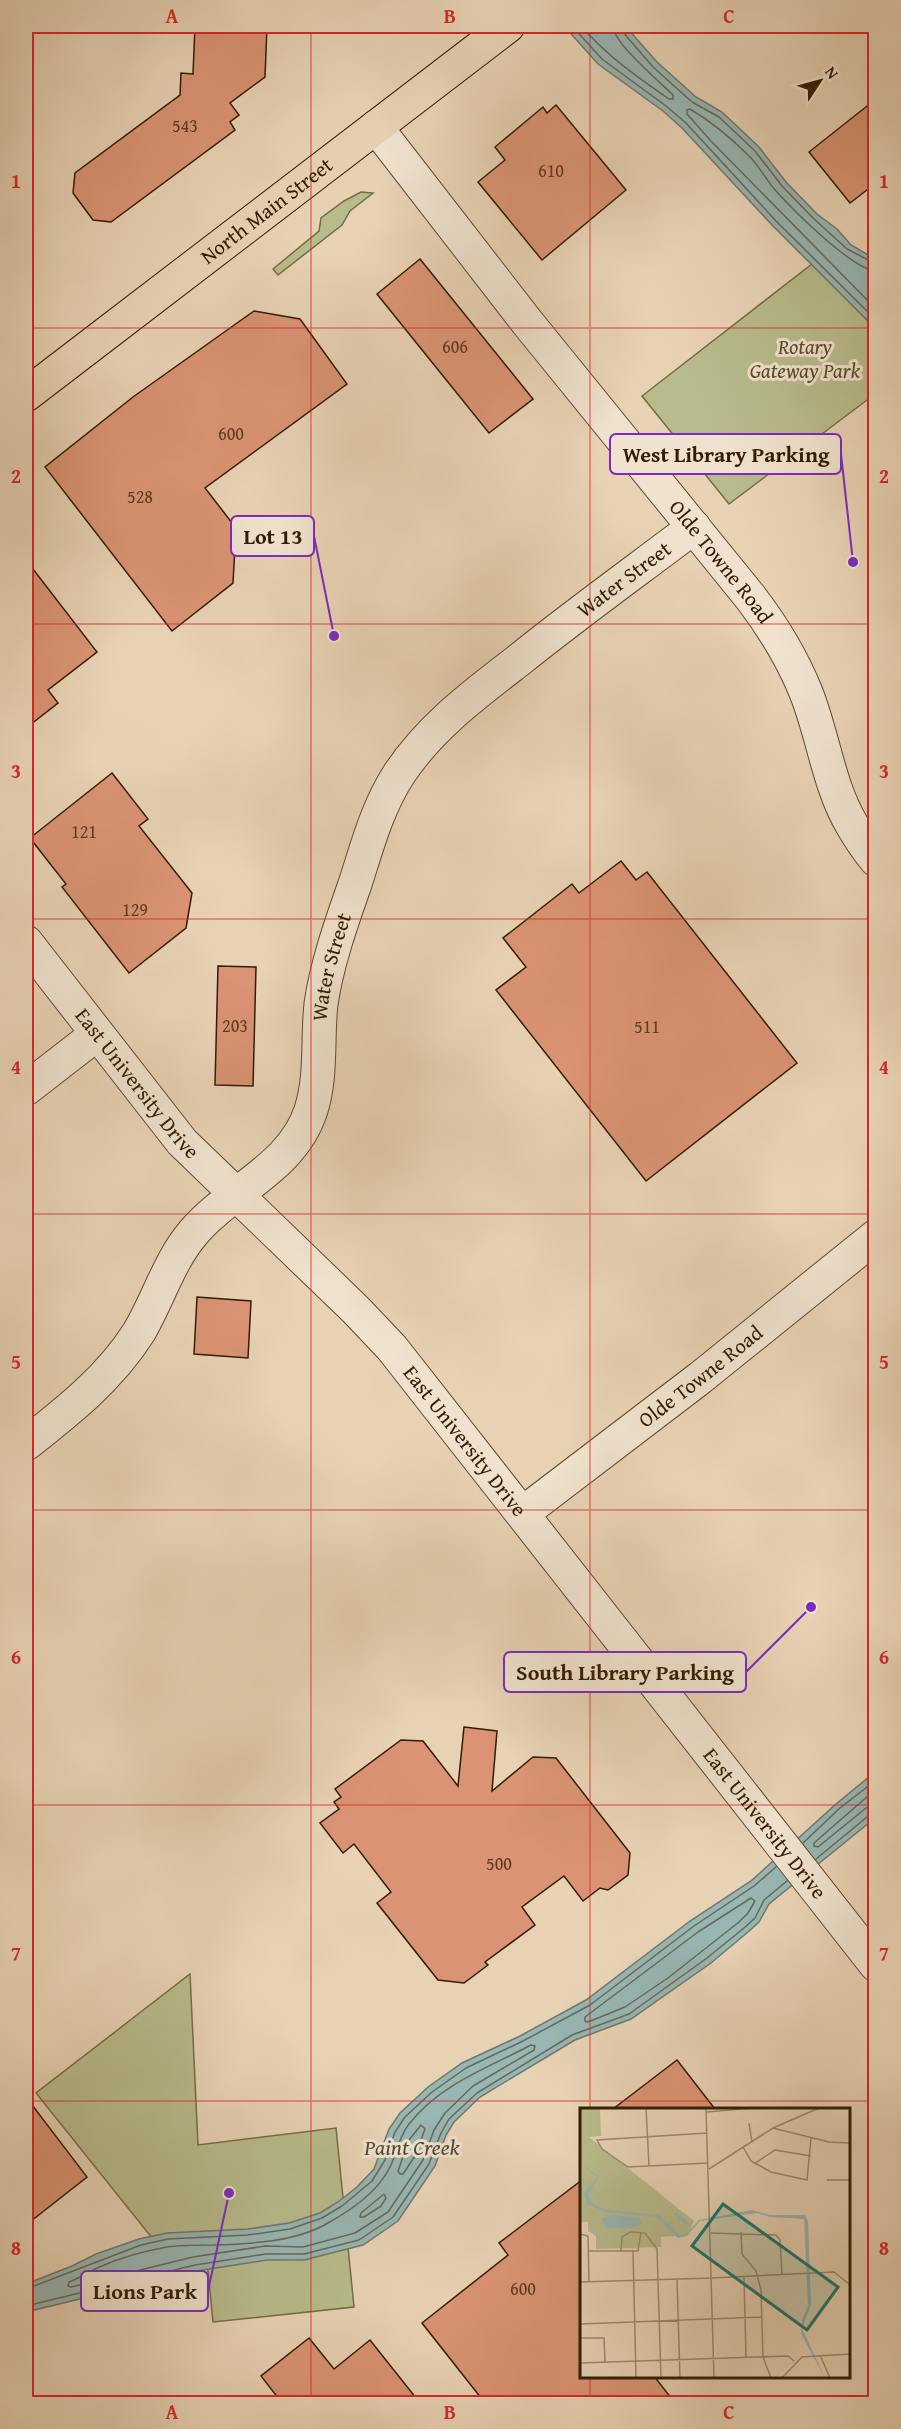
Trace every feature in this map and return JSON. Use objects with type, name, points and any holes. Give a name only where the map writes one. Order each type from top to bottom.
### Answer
[{"type":"main road","name":"North Main Street","points":[[26,395],[508,26]]},
{"type":"street","name":"Olde Towne Road","points":[[376,127],[527,322],[758,608],[791,659],[805,691],[837,791],[851,824],[876,860]]},
{"type":"street","name":"Water Street","points":[[26,1444],[98,1384],[139,1331],[190,1236],[206,1219],[282,1156],[302,1132],[317,1085],[320,1014],[330,958],[380,808],[418,747],[448,718],[542,642],[694,527]]},
{"type":"street","name":"East University Drive","points":[[26,942],[182,1142],[356,1310],[392,1348],[876,1965]]},
{"type":"street","points":[[26,1089],[97,1034]]},
{"type":"street","name":"Olde Towne Road","points":[[523,1513],[709,1371],[876,1236]]},
{"type":"green space","points":[[361,192],[373,193],[350,211],[342,225],[278,275],[273,269],[319,231],[321,218]]},
{"type":"green space","name":"Rotary Gateway Park","points":[[812,264],[875,328],[875,394],[729,504],[642,396]]},
{"type":"green space","points":[[190,1974],[198,2145],[336,2128],[354,2307],[213,2322],[205,2241],[164,2253],[36,2093]]},
{"type":"water","points":[[564,26],[621,26],[628,29],[657,62],[696,97],[722,112],[759,147],[786,182],[817,214],[837,229],[851,245],[875,259],[875,328],[772,225],[682,128],[663,111],[598,64]]},
{"type":"water","name":"Paint Creek","points":[[875,1772],[875,1818],[769,1904],[759,1922],[711,1963],[631,2019],[575,2040],[480,2097],[454,2122],[446,2135],[435,2166],[398,2221],[363,2245],[304,2260],[267,2260],[196,2271],[26,2312],[26,2284],[96,2254],[139,2239],[167,2233],[248,2229],[289,2223],[320,2213],[338,2202],[374,2169],[389,2129],[400,2113],[428,2087],[462,2063],[520,2036],[586,2000],[690,1921],[751,1881]]},
{"type":"building","points":[[195,26],[267,26],[265,77],[230,103],[239,115],[230,122],[235,130],[111,222],[93,220],[73,193],[75,173],[180,95],[181,73],[193,74]]},
{"type":"building","points":[[876,99],[876,183],[850,203],[809,152]]},
{"type":"building","points":[[556,105],[626,190],[542,260],[478,182],[505,160],[495,147],[543,107],[547,113]]},
{"type":"building","points":[[420,259],[533,399],[489,433],[377,294]]},
{"type":"building","points":[[254,311],[300,319],[347,384],[205,488],[236,528],[233,583],[172,631],[45,467],[133,397]]},
{"type":"building","points":[[26,560],[97,652],[48,690],[58,703],[26,728]]},
{"type":"building","points":[[112,773],[148,819],[139,826],[192,893],[186,928],[129,973],[62,887],[66,884],[30,838]]},
{"type":"building","points":[[621,861],[636,880],[647,872],[797,1063],[646,1181],[496,990],[526,967],[503,938],[572,884],[579,893]]},
{"type":"building","points":[[218,966],[256,967],[253,1086],[215,1085]]},
{"type":"building","points":[[197,1297],[251,1301],[248,1358],[194,1354]]},
{"type":"building","points":[[464,1727],[497,1731],[492,1791],[533,1757],[556,1758],[630,1853],[628,1875],[608,1890],[600,1888],[583,1901],[564,1876],[522,1907],[535,1925],[485,1962],[488,1965],[464,1983],[438,1980],[377,1903],[391,1892],[354,1844],[343,1853],[320,1823],[339,1809],[334,1802],[341,1797],[335,1789],[401,1740],[423,1741],[458,1786]]},
{"type":"building","points":[[677,2060],[714,2108],[614,2108]]},
{"type":"building","points":[[26,2097],[87,2177],[26,2225]]},
{"type":"building","points":[[580,2182],[580,2378],[656,2378],[675,2403],[485,2403],[422,2323],[508,2255],[499,2243]]},
{"type":"building","points":[[309,2338],[334,2369],[370,2340],[420,2403],[282,2403],[261,2376]]},
{"type":"place","name":"West Library Parking","points":[[853,562]]},
{"type":"place","name":"Lot 13","points":[[334,636]]},
{"type":"place","name":"South Library Parking","points":[[811,1607]]},
{"type":"place","name":"Lions Park","points":[[229,2193]]}]
